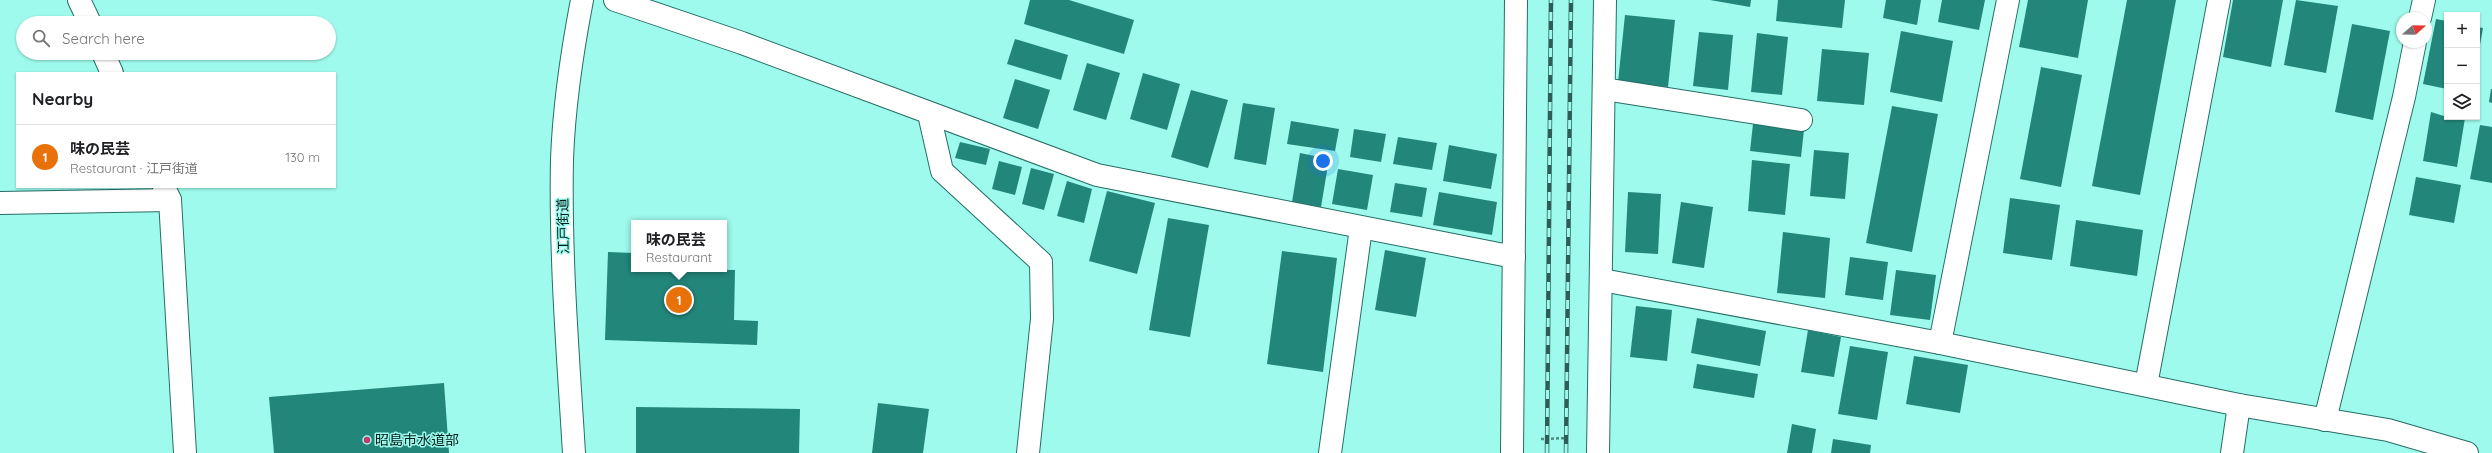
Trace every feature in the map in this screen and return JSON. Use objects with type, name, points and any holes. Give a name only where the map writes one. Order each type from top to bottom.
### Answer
[{"type":"street","points":[[79,0],[87,16]]},
{"type":"street","name":"江戸街道","points":[[574,453],[563,278],[562,158],[571,61],[582,0]]},
{"type":"street","points":[[615,0],[742,43],[929,114],[1097,175],[1514,257]]},
{"type":"street","points":[[1512,446],[1516,0]]},
{"type":"street","points":[[1598,443],[1602,280],[1605,0]]},
{"type":"street","points":[[1940,343],[2008,0]]},
{"type":"street","points":[[2146,385],[2219,0]]},
{"type":"street","points":[[2421,12],[2424,0]]},
{"type":"street","points":[[2324,420],[2404,98],[2414,48]]},
{"type":"street","points":[[106,60],[112,72]]},
{"type":"street","points":[[1604,89],[1801,120]]},
{"type":"street","points":[[929,114],[942,171],[1041,262],[1042,320],[1028,453]]},
{"type":"street","points":[[0,203],[167,194],[185,453]]},
{"type":"street","points":[[1330,453],[1361,228]]},
{"type":"street","points":[[1602,280],[1940,343],[2239,405],[2388,430],[2467,453]]},
{"type":"street","points":[[2232,453],[2239,405]]},
{"type":"path","points":[[1512,446],[1566,438],[1598,443]]},
{"type":"building","points":[[1030,0],[1069,0],[1134,20],[1124,54],[1024,24]]},
{"type":"building","points":[[1710,0],[1751,0],[1750,7]]},
{"type":"building","points":[[1778,0],[1845,0],[1842,28],[1776,21]]},
{"type":"building","points":[[1886,0],[1921,0],[1917,25],[1883,18]]},
{"type":"building","points":[[1942,0],[1985,0],[1979,30],[1938,22]]},
{"type":"building","points":[[2028,0],[2088,0],[2078,58],[2019,47]]},
{"type":"building","points":[[2127,0],[2176,0],[2140,195],[2092,186]]},
{"type":"building","points":[[2233,0],[2283,0],[2271,67],[2223,57]]},
{"type":"building","points":[[2296,0],[2338,6],[2326,73],[2284,65]]},
{"type":"building","points":[[1625,15],[1675,20],[1668,87],[1618,82]]},
{"type":"building","points":[[2436,19],[2444,20],[2444,88],[2423,84],[2430,48],[2432,48],[2432,39]]},
{"type":"building","points":[[2352,24],[2390,31],[2373,120],[2335,112]]},
{"type":"building","points":[[2480,28],[2483,28],[2480,45]]},
{"type":"building","points":[[1901,31],[1953,41],[1942,102],[1890,92]]},
{"type":"building","points":[[1699,32],[1733,35],[1728,90],[1693,86]]},
{"type":"building","points":[[1757,33],[1788,37],[1782,95],[1751,92]]},
{"type":"building","points":[[1015,39],[1068,55],[1061,80],[1007,64]]},
{"type":"building","points":[[1822,49],[1869,53],[1864,105],[1817,101]]},
{"type":"building","points":[[1087,63],[1120,73],[1106,120],[1073,110]]},
{"type":"building","points":[[2041,67],[2082,75],[2061,187],[2020,179]]},
{"type":"building","points":[[1143,73],[1180,84],[1167,130],[1130,119]]},
{"type":"building","points":[[1015,79],[1050,90],[1038,129],[1003,118]]},
{"type":"building","points":[[2492,89],[2492,103],[2489,102]]},
{"type":"building","points":[[1191,90],[1228,100],[1208,168],[1171,157]]},
{"type":"building","points":[[1243,103],[1275,108],[1266,165],[1234,159]]},
{"type":"building","points":[[1892,106],[1938,114],[1912,252],[1866,243]]},
{"type":"building","points":[[2431,112],[2444,116],[2444,120],[2465,120],[2457,167],[2423,161]]},
{"type":"building","points":[[1291,121],[1339,129],[1335,151],[1287,144]]},
{"type":"building","points":[[1753,124],[1804,130],[1801,157],[1750,151]]},
{"type":"building","points":[[2480,125],[2492,127],[2492,183],[2470,179]]},
{"type":"building","points":[[1354,129],[1386,134],[1381,162],[1350,157]]},
{"type":"building","points":[[1398,137],[1437,143],[1432,170],[1393,164]]},
{"type":"building","points":[[960,142],[990,149],[986,165],[955,158]]},
{"type":"building","points":[[1449,145],[1497,154],[1491,189],[1443,181]]},
{"type":"building","points":[[1814,150],[1849,153],[1845,199],[1810,196]]},
{"type":"building","points":[[1300,153],[1329,159],[1321,207],[1292,202]]},
{"type":"building","points":[[1752,160],[1790,164],[1785,215],[1748,211]]},
{"type":"building","points":[[999,161],[1022,167],[1015,195],[992,189]]},
{"type":"building","points":[[1031,168],[1054,174],[1044,210],[1022,204]]},
{"type":"building","points":[[1338,169],[1373,175],[1367,210],[1332,204]]},
{"type":"building","points":[[2416,177],[2461,185],[2454,223],[2409,215]]},
{"type":"building","points":[[1067,181],[1092,189],[1084,223],[1057,216]]},
{"type":"building","points":[[1395,183],[1427,188],[1422,217],[1390,212]]},
{"type":"building","points":[[1107,191],[1155,203],[1137,274],[1089,261]]},
{"type":"building","points":[[1439,192],[1497,202],[1492,235],[1433,225]]},
{"type":"building","points":[[1628,192],[1661,194],[1658,254],[1625,252]]},
{"type":"building","points":[[2010,198],[2060,205],[2052,260],[2003,253]]},
{"type":"building","points":[[1681,202],[1713,207],[1704,268],[1672,263]]},
{"type":"building","points":[[1168,218],[1209,225],[1190,337],[1149,330]]},
{"type":"building","points":[[2076,220],[2143,230],[2137,276],[2070,266]]},
{"type":"building","points":[[1783,232],[1830,238],[1825,298],[1777,293]]},
{"type":"building","points":[[1385,250],[1426,258],[1416,317],[1375,310]]},
{"type":"building","points":[[1282,251],[1337,258],[1323,372],[1267,364]]},
{"type":"building","points":[[608,252],[631,253],[631,272],[727,272],[727,270],[735,270],[734,320],[758,321],[757,345],[605,340]]},
{"type":"building","points":[[1850,257],[1888,262],[1883,300],[1845,295]]},
{"type":"building","points":[[1896,270],[1936,275],[1930,320],[1890,315]]},
{"type":"building","points":[[1636,306],[1672,310],[1667,361],[1630,357]]},
{"type":"building","points":[[1697,318],[1766,331],[1760,366],[1691,353]]},
{"type":"building","points":[[1808,330],[1841,337],[1834,377],[1801,372]]},
{"type":"building","points":[[1850,346],[1888,352],[1877,420],[1838,414]]},
{"type":"building","points":[[1914,356],[1968,365],[1960,413],[1906,404]]},
{"type":"building","points":[[1697,364],[1758,374],[1754,398],[1693,388]]},
{"type":"building","points":[[444,383],[449,453],[274,453],[269,397]]},
{"type":"building","points":[[878,403],[929,409],[923,453],[872,453]]},
{"type":"building","points":[[636,407],[800,409],[799,453],[636,453]]},
{"type":"building","points":[[1792,424],[1816,429],[1812,453],[1787,453]]},
{"type":"building","points":[[1833,439],[1871,445],[1870,453],[1831,453]]},
{"type":"railway","points":[[1547,453],[1551,0]]},
{"type":"railway","points":[[1566,453],[1571,0]]},
{"type":"place","name":"味の民芸","points":[[679,300]]},
{"type":"place","name":"昭島市水道部","points":[[367,440]]}]
